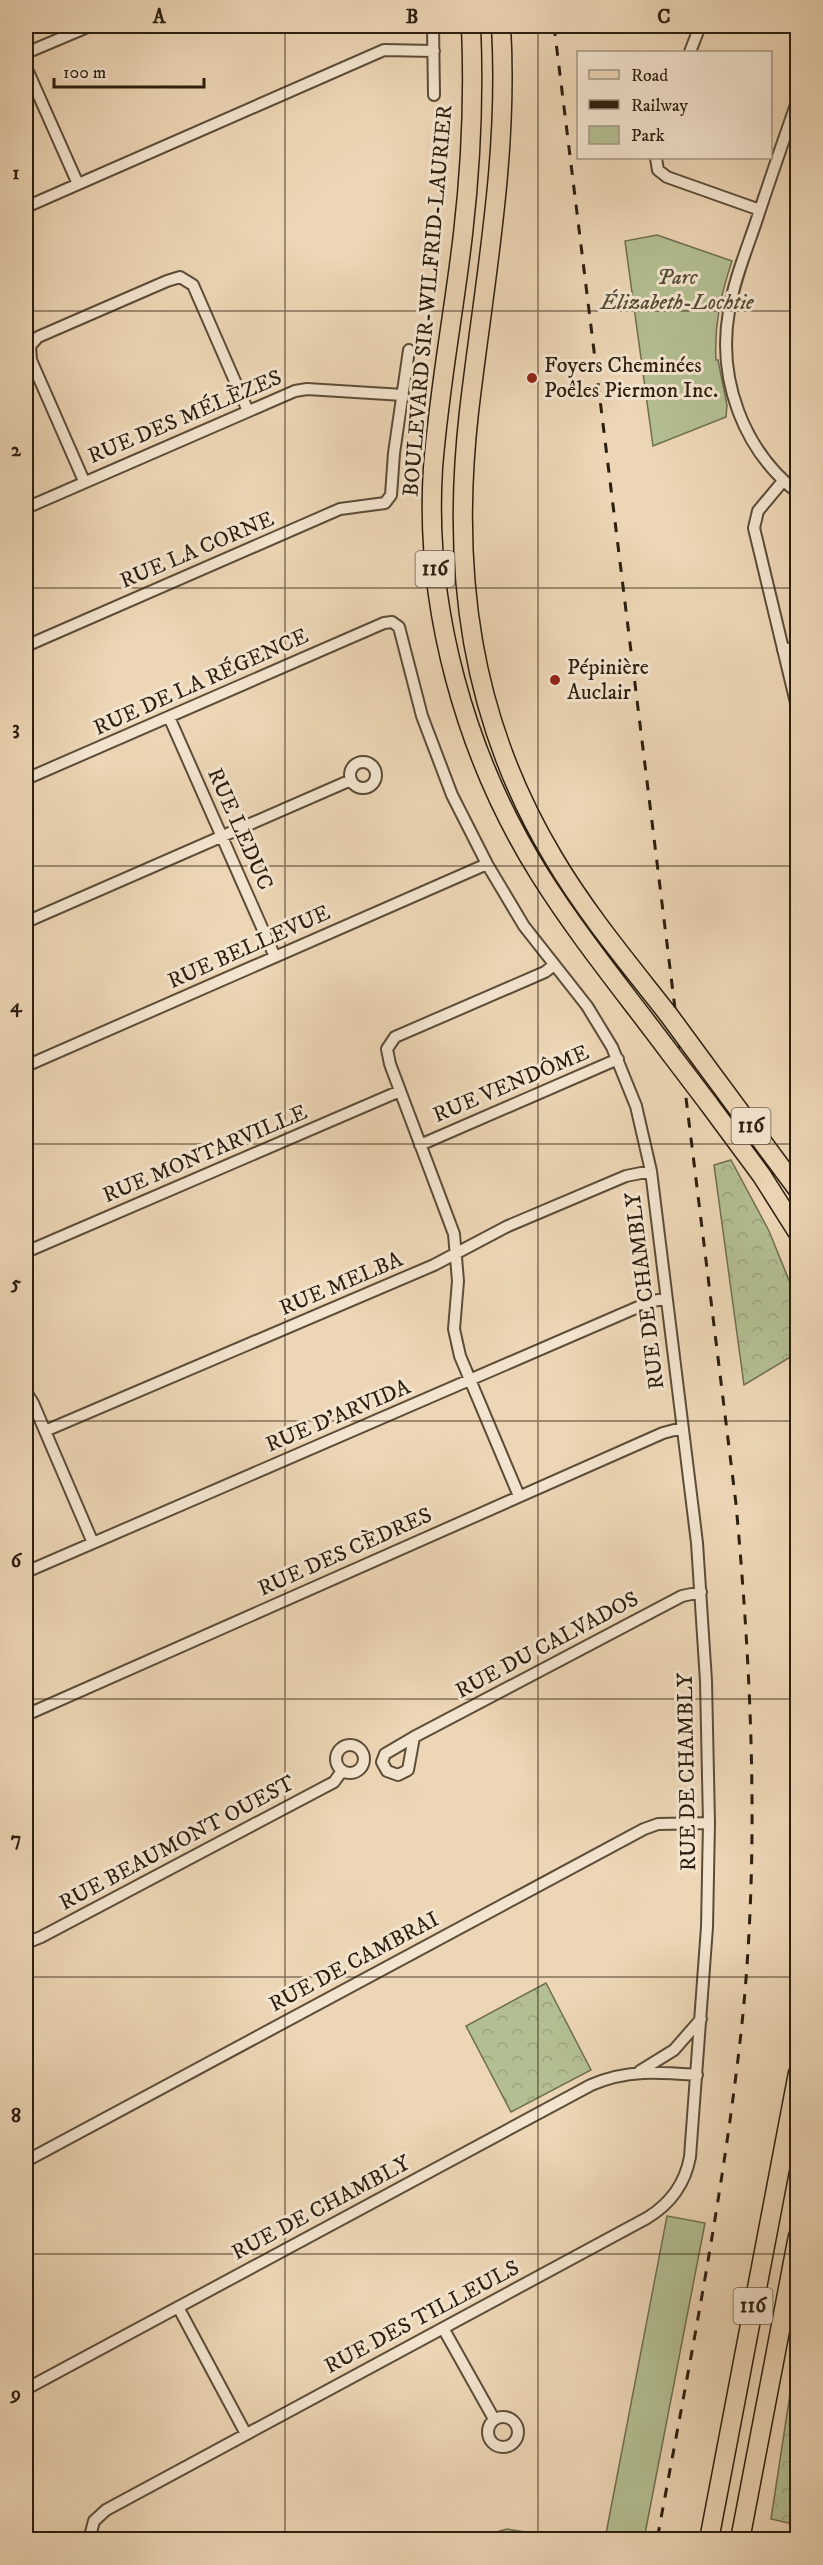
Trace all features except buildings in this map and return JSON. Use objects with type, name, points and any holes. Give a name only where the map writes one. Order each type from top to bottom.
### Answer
[{"type":"main road","name":"BOULEVARD SIR-WILFRID-LAURIER","points":[[471,26],[472,85],[467,194],[433,470],[433,539],[442,619],[458,687],[474,739],[512,826],[540,875],[762,1176],[798,1233]]},
{"type":"main road","name":"116","points":[[501,26],[503,94],[500,169],[464,471],[463,563],[470,626],[483,690],[496,733],[516,785],[540,833],[581,900],[798,1190]]},
{"type":"main road","name":"116","points":[[709,2540],[798,2073]]},
{"type":"main road","name":"116","points":[[740,2540],[798,2235]]},
{"type":"street","points":[[26,54],[90,26]]},
{"type":"street","points":[[433,26],[434,95]]},
{"type":"street","points":[[690,51],[700,26]]},
{"type":"street","points":[[26,207],[384,50],[434,51]]},
{"type":"street","points":[[26,67],[78,184]]},
{"type":"street","points":[[798,99],[729,308],[726,342],[727,364],[733,396],[743,423],[764,459],[783,481],[798,493]]},
{"type":"street","points":[[656,159],[658,170],[667,177],[760,210]]},
{"type":"street","points":[[84,481],[31,360],[30,346],[38,337],[167,281],[180,277],[193,285],[248,411]]},
{"type":"street","points":[[402,395],[409,350]]},
{"type":"street","name":"RUE DES MÉLÈZES","points":[[26,508],[84,481],[303,389],[402,395]]},
{"type":"street","name":"RUE LA CORNE","points":[[26,646],[340,509],[386,502],[392,493],[394,453],[402,395]]},
{"type":"street","points":[[783,481],[758,511],[754,525],[798,711]]},
{"type":"street","name":"RUE DE LA RÉGENCE","points":[[26,779],[384,623],[393,622]]},
{"type":"street","name":"RUE DE CHAMBLY","points":[[26,2389],[591,2085],[616,2076],[639,2072],[697,2075],[707,1927],[709,1823],[701,1592],[651,1171],[642,1125],[618,1059],[593,1014],[524,926],[487,864],[460,812],[436,758],[414,689],[402,632],[393,622]]},
{"type":"street","points":[[783,650],[798,647]]},
{"type":"street","name":"RUE LEDUC","points":[[169,717],[274,957]]},
{"type":"street","points":[[26,922],[351,780]]},
{"type":"street","name":"RUE BELLEVUE","points":[[26,1066],[487,864]]},
{"type":"street","points":[[519,1496],[460,1356],[454,1329],[458,1281],[454,1234],[387,1055],[388,1047],[393,1039],[545,972],[554,965]]},
{"type":"street","name":"RUE VENDÔME","points":[[420,1144],[618,1059]]},
{"type":"street","name":"RUE MONTARVILLE","points":[[26,1252],[400,1091]]},
{"type":"street","name":"RUE MELBA","points":[[45,1431],[434,1265],[508,1226],[626,1176],[651,1171]]},
{"type":"street","name":"RUE D'ARVIDA","points":[[26,1572],[652,1302],[666,1299]]},
{"type":"street","points":[[26,1392],[33,1403],[93,1543]]},
{"type":"street","name":"RUE DES CÈDRES","points":[[26,1715],[663,1433],[682,1428]]},
{"type":"street","name":"RUE DU CALVADOS","points":[[414,1737],[682,1596],[701,1592]]},
{"type":"street","name":"RUE BEAUMONT OUEST","points":[[26,1943],[334,1782],[342,1771]]},
{"type":"street","name":"RUE DE CAMBRAI","points":[[26,2161],[644,1829],[658,1824],[709,1823]]},
{"type":"street","name":"RUE DE CHAMBLY","points":[[639,2072],[674,2050],[701,2019]]},
{"type":"street","name":"RUE DES TILLEULS","points":[[89,2540],[94,2521],[101,2512],[647,2218],[665,2205],[678,2189],[689,2164],[697,2075]]},
{"type":"street","points":[[178,2307],[246,2434]]},
{"type":"street","points":[[443,2328],[495,2419]]},
{"type":"green space","name":"Parc Élizabeth-Lochtie","points":[[657,235],[732,261],[722,297],[716,334],[716,360],[718,360],[727,405],[726,417],[653,446],[625,241]]},
{"type":"green space","points":[[731,1160],[769,1231],[797,1300],[797,1353],[744,1385],[714,1165]]},
{"type":"green space","points":[[546,1983],[591,2070],[511,2112],[466,2026]]},
{"type":"green space","points":[[667,2216],[705,2223],[644,2539],[605,2539]]},
{"type":"green space","points":[[797,2348],[798,2525],[771,2519]]},
{"type":"green space","points":[[507,2529],[571,2539],[488,2539],[489,2534]]},
{"type":"railway","points":[[554,26],[736,1504],[750,1702],[752,1835],[747,1967],[741,2033],[714,2224],[657,2540]]},
{"type":"place","name":"Foyers Cheminées Poêles Piermon Inc.","points":[[532,378]]},
{"type":"place","name":"Pépinière Auclair","points":[[555,680]]}]
